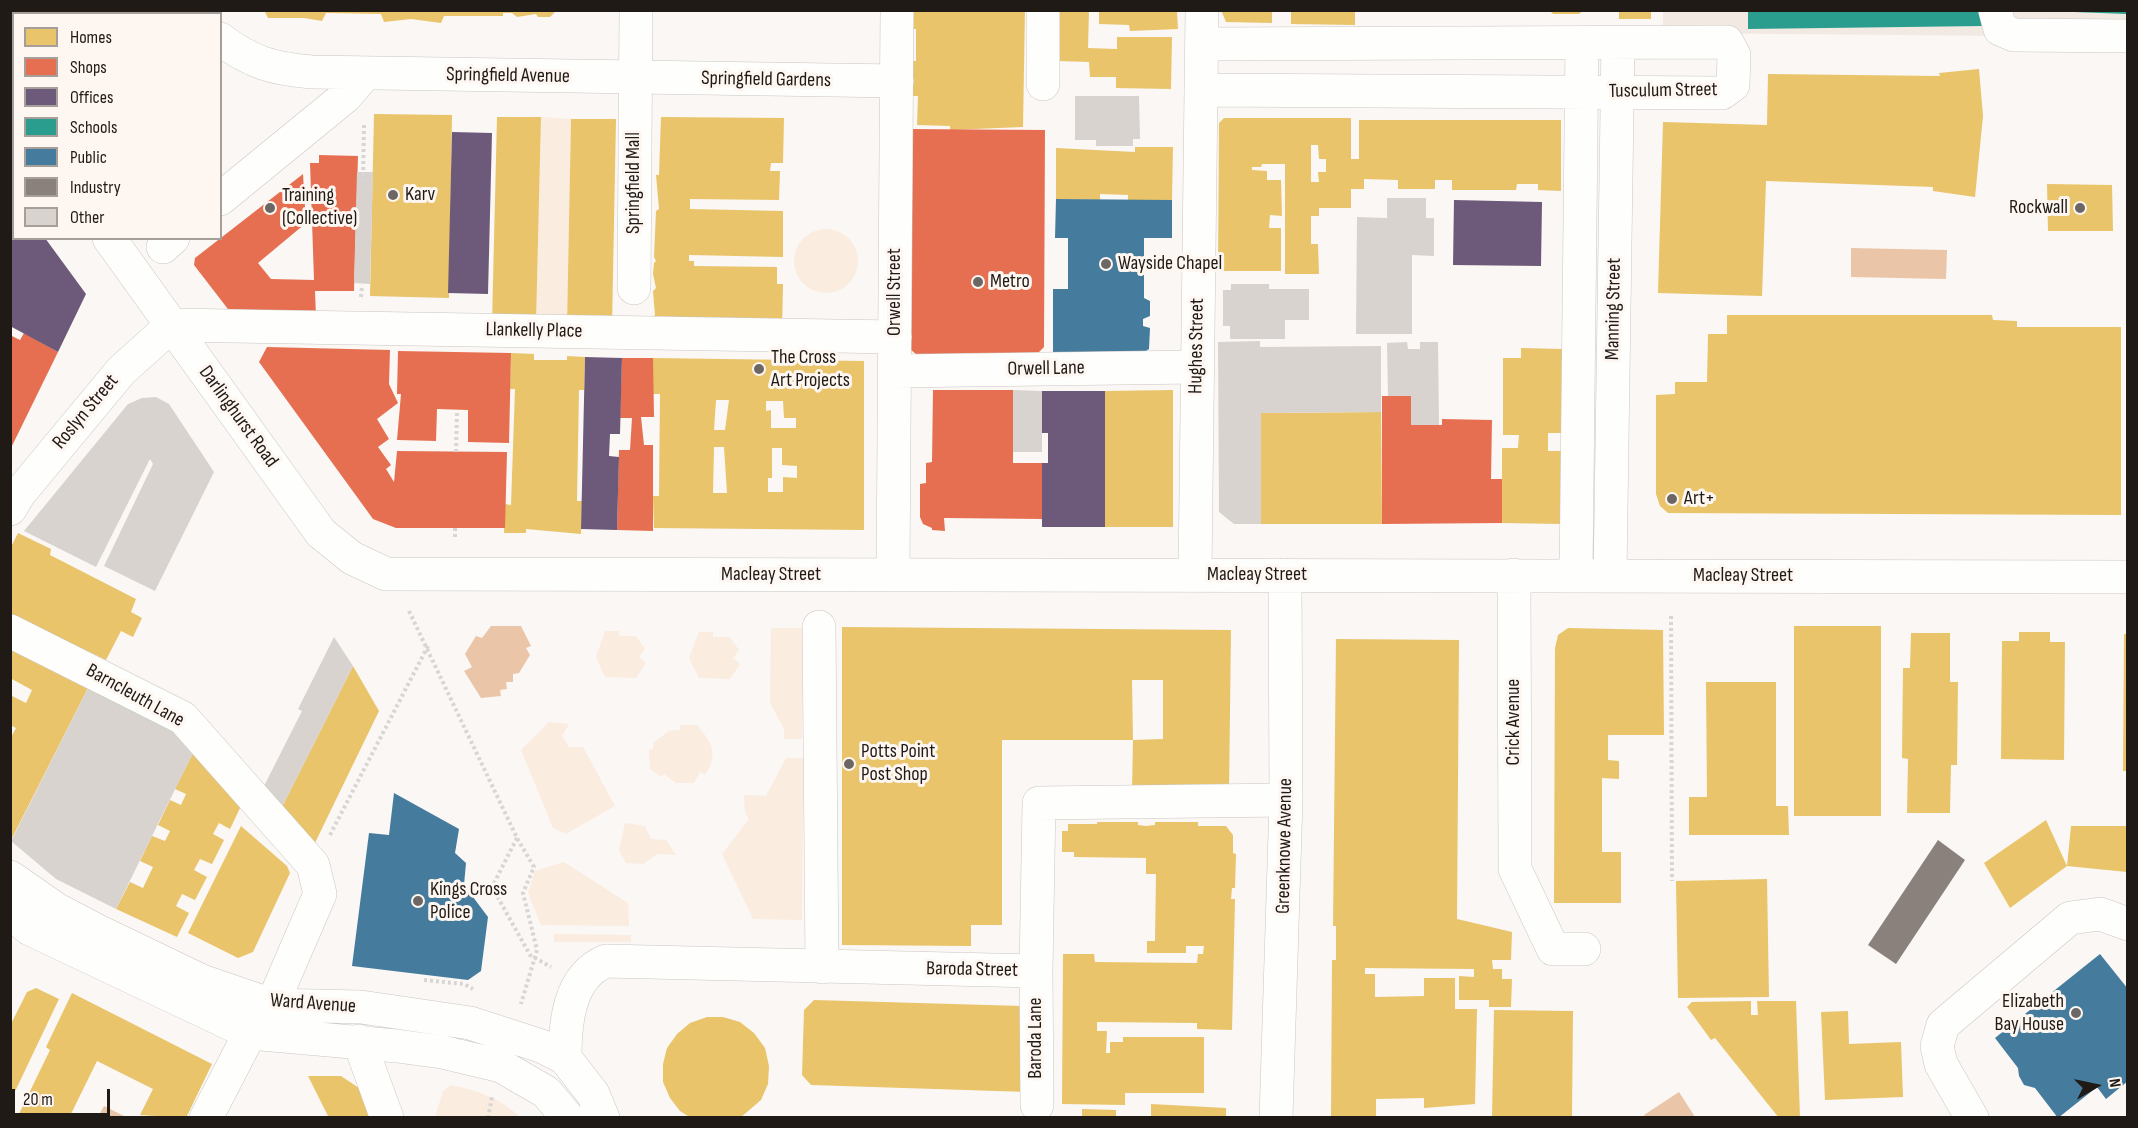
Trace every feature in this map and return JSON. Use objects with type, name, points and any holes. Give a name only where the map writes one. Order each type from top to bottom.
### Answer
[{"type":"street","points":[[635,78],[636,10]]},
{"type":"street","name":"Orwell Street","points":[[893,574],[897,10]]},
{"type":"street","points":[[1043,10],[1043,84]]},
{"type":"street","name":"Hughes Street","points":[[1195,574],[1202,10]]},
{"type":"street","points":[[1995,10],[2000,29],[2014,35],[2127,36]]},
{"type":"street","name":"Springfield Avenue","points":[[222,40],[255,62],[278,69],[365,74],[635,78]]},
{"type":"street","name":"Tusculum Street","points":[[1201,90],[1722,93],[1733,85],[1734,55],[1727,42],[1202,44]]},
{"type":"street","name":"Manning Street","points":[[1576,576],[1582,43]]},
{"type":"street","name":"Manning Street","points":[[1610,576],[1618,43]]},
{"type":"street","points":[[222,197],[346,96],[365,74]]},
{"type":"street","name":"Springfield Gardens","points":[[635,78],[897,81]]},
{"type":"street","name":"Springfield Mall","points":[[634,288],[635,78]]},
{"type":"street","name":"Darlinghurst Road","points":[[110,240],[321,533],[352,558],[386,573]]},
{"type":"street","name":"Llankelly Place","points":[[172,326],[895,338]]},
{"type":"street","name":"Roslyn Street","points":[[10,509],[19,494],[121,371],[172,326]]},
{"type":"street","name":"Orwell Lane","points":[[895,371],[1197,367]]},
{"type":"street","name":"Macleay Street","points":[[386,573],[2127,577]]},
{"type":"street","name":"Greenknowe Avenue","points":[[1276,1118],[1286,800],[1285,575]]},
{"type":"street","name":"Crick Avenue","points":[[1514,575],[1515,868],[1553,949],[1584,950]]},
{"type":"street","points":[[819,627],[822,967]]},
{"type":"street","name":"Barncleuth Lane","points":[[10,631],[183,718],[313,865]]},
{"type":"street","name":"Baroda Street","points":[[565,1058],[565,1034],[580,978],[591,967],[606,961],[1036,971],[1039,803],[1286,800]]},
{"type":"street","points":[[206,1118],[250,1034],[272,1005],[320,894],[313,865]]},
{"type":"street","name":"Ward Avenue","points":[[10,877],[56,909],[98,931],[201,981],[272,1005],[361,1007],[470,1023],[511,1034],[565,1058]]},
{"type":"street","name":"Ward Avenue","points":[[10,913],[30,929],[250,1034],[359,1041],[442,1052],[501,1066],[546,1092],[568,1118]]},
{"type":"street","points":[[1972,1118],[1941,1064],[1937,1046],[1943,1025],[2070,918],[2100,914],[2127,924]]},
{"type":"street","name":"Baroda Lane","points":[[1036,971],[1036,1105]]},
{"type":"street","points":[[359,1041],[387,1118]]},
{"type":"street","points":[[565,1058],[593,1095],[603,1118]]},
{"type":"path","points":[[363,166],[363,182]]},
{"type":"path","points":[[456,452],[457,410]]},
{"type":"path","points":[[455,528],[455,540]]},
{"type":"path","points":[[410,611],[517,838],[534,867],[523,893],[537,950],[535,958]]},
{"type":"path","points":[[1671,616],[1672,881]]},
{"type":"path","points":[[313,865],[428,646]]},
{"type":"path","points":[[517,838],[492,887],[531,955],[551,967]]},
{"type":"path","points":[[419,980],[464,984]]},
{"type":"path","points":[[488,1118],[494,1087]]},
{"type":"shaded area","points":[[1663,10],[2128,11],[2127,37],[1663,33]]},
{"type":"shaded area","points":[[541,117],[571,119],[567,325],[536,324]]},
{"type":"shaded area","points":[[826,229],[844,235],[852,243],[858,261],[852,279],[844,287],[826,293],[808,287],[800,279],[794,261],[800,243],[808,235]]},
{"type":"shaded area","points":[[1851,248],[1947,250],[1946,279],[1851,277]]},
{"type":"shaded area","points":[[491,626],[521,626],[531,646],[526,648],[530,655],[519,673],[513,674],[513,682],[506,682],[507,689],[500,690],[501,696],[481,698],[464,671],[472,667],[465,654],[476,636],[482,638]]},
{"type":"shaded area","points":[[771,628],[804,628],[802,739],[784,739],[784,729],[770,703]]},
{"type":"shaded area","points":[[605,631],[619,631],[619,636],[636,636],[645,649],[639,657],[646,663],[636,678],[605,677],[596,657]]},
{"type":"shaded area","points":[[699,632],[713,632],[713,637],[730,637],[739,650],[733,658],[740,664],[730,679],[699,678],[689,658]]},
{"type":"shaded area","points":[[549,722],[569,724],[562,736],[569,747],[583,747],[615,806],[566,834],[553,828],[521,750]]},
{"type":"shaded area","points":[[680,725],[697,725],[707,737],[712,749],[713,755],[709,768],[705,775],[700,772],[694,783],[676,783],[664,774],[661,777],[650,769],[649,750],[653,749],[654,742],[669,731],[680,730]]},
{"type":"shaded area","points":[[786,758],[804,758],[802,920],[753,919],[722,854],[749,819],[745,812],[744,795],[766,796]]},
{"type":"shaded area","points":[[625,823],[645,826],[651,839],[666,840],[676,855],[657,854],[644,864],[626,863],[619,850]]},
{"type":"shaded area","points":[[564,862],[628,903],[629,926],[541,925],[528,893],[535,871]]},
{"type":"shaded area","points":[[554,934],[631,935],[631,942],[554,942]]},
{"type":"shaded area","points":[[451,1085],[488,1096],[505,1105],[520,1117],[435,1117],[443,1091]]},
{"type":"shaded area","points":[[1679,1092],[1695,1117],[1645,1117],[1644,1115]]},
{"type":"shaded area","points":[[104,1106],[126,1117],[98,1117]]},
{"type":"building: Homes","points":[[264,10],[557,10],[550,17],[538,17],[536,14],[517,17],[512,13],[503,13],[503,16],[444,16],[441,23],[411,19],[384,22],[381,14],[326,13],[322,21],[304,18],[268,18]]},
{"type":"building: Homes","points":[[909,10],[1025,10],[1023,127],[950,130],[950,126],[917,125],[918,96],[904,96],[905,61],[916,61],[916,29],[909,29]]},
{"type":"building: Homes","points":[[1058,10],[1089,10],[1088,48],[1117,49],[1117,37],[1172,37],[1171,89],[1116,88],[1116,77],[1090,77],[1089,62],[1058,61]]},
{"type":"building: Homes","points":[[1099,10],[1177,11],[1178,29],[1130,31],[1129,25],[1099,24]]},
{"type":"building: Homes","points":[[1221,10],[1272,10],[1272,23],[1226,22]]},
{"type":"building: Homes","points":[[1291,10],[1355,10],[1355,25],[1291,24]]},
{"type":"building: Homes","points":[[1549,10],[1584,10],[1579,14],[1553,14]]},
{"type":"building: Homes","points":[[1619,10],[1651,10],[1651,19],[1619,19]]},
{"type":"building: Homes","points":[[1979,69],[1983,116],[1975,197],[1933,191],[1933,187],[1766,181],[1762,296],[1658,293],[1663,122],[1767,125],[1768,74],[1940,76],[1939,73]]},
{"type":"building: Homes","points":[[374,114],[452,115],[449,298],[370,296]]},
{"type":"building: Homes","points":[[497,117],[541,117],[536,324],[492,323]]},
{"type":"building: Homes","points":[[661,117],[784,118],[783,163],[771,163],[770,171],[780,171],[779,200],[690,199],[690,209],[783,211],[783,257],[689,255],[689,261],[694,261],[694,266],[777,267],[777,284],[783,284],[782,332],[652,317],[655,315],[653,291],[656,288],[653,274],[656,261],[654,257],[656,211],[659,209],[656,175],[659,175]]},
{"type":"building: Homes","points":[[1224,118],[1351,118],[1351,159],[1359,159],[1359,120],[1561,120],[1561,191],[1538,190],[1538,184],[1517,184],[1516,190],[1452,190],[1452,180],[1435,180],[1435,189],[1398,189],[1398,180],[1364,179],[1364,189],[1351,189],[1351,208],[1319,208],[1319,216],[1311,216],[1311,244],[1318,244],[1319,274],[1285,274],[1285,164],[1262,164],[1261,167],[1252,167],[1252,170],[1267,171],[1267,180],[1281,180],[1282,216],[1270,215],[1269,228],[1281,228],[1281,271],[1218,271],[1219,123]],"holes":[[[1311,145],[1318,145],[1319,159],[1326,159],[1326,172],[1318,172],[1319,182],[1311,182]]]},
{"type":"building: Homes","points":[[571,119],[616,119],[612,326],[567,325]]},
{"type":"building: Homes","points":[[1135,147],[1173,147],[1172,200],[1128,200],[1128,195],[1100,194],[1100,200],[1056,199],[1056,148],[1135,152]]},
{"type":"building: Homes","name":"Rockwall","points":[[2047,184],[2112,185],[2113,231],[2048,231]]},
{"type":"building: Homes","points":[[1727,315],[1992,315],[1993,320],[2017,321],[2017,327],[2121,327],[2121,515],[1668,513],[1660,506],[1656,494],[1656,395],[1675,394],[1675,382],[1707,382],[1708,334],[1727,334]]},
{"type":"building: Homes","points":[[1521,348],[1563,349],[1562,433],[1548,433],[1548,451],[1561,451],[1561,524],[1502,523],[1502,448],[1518,448],[1519,435],[1503,435],[1503,358],[1521,358]]},
{"type":"building: Homes","points":[[511,353],[534,354],[534,360],[567,360],[567,356],[585,357],[584,390],[579,390],[577,501],[582,501],[581,534],[526,529],[526,533],[504,533],[505,504],[511,505],[515,389],[510,389]]},
{"type":"building: Homes","points":[[653,358],[864,361],[864,530],[654,528],[653,496],[659,496],[660,394],[653,394]],"holes":[[[716,400],[729,400],[725,430],[714,430]],[[766,401],[783,401],[784,418],[796,418],[796,428],[771,428],[771,410],[766,411]],[[714,447],[724,447],[727,493],[713,493]],[[772,448],[782,448],[782,465],[797,466],[797,478],[783,477],[783,492],[768,492],[768,478],[772,478]]]},
{"type":"building: Homes","points":[[1173,390],[1173,527],[1105,527],[1105,391]]},
{"type":"building: Homes","points":[[1381,412],[1382,524],[1261,524],[1261,413]]},
{"type":"building: Homes","points":[[18,533],[51,549],[50,555],[136,599],[131,612],[142,618],[133,637],[121,631],[106,660],[10,614],[10,549]]},
{"type":"building: Homes","points":[[1794,626],[1881,626],[1881,816],[1794,816]]},
{"type":"building: Homes","points":[[842,627],[1231,630],[1229,791],[1132,790],[1133,740],[1002,740],[1002,925],[971,925],[971,946],[842,945]],"holes":[[[1132,680],[1163,680],[1163,739],[1133,740]]]},
{"type":"building: Homes","points":[[1568,628],[1663,630],[1664,735],[1608,735],[1608,760],[1619,761],[1619,779],[1602,778],[1602,852],[1621,852],[1621,903],[1554,903],[1555,648],[1558,635]]},
{"type":"building: Homes","points":[[2019,632],[2050,632],[2050,642],[2065,642],[2064,760],[2001,759],[2002,641],[2019,641]]},
{"type":"building: Homes","points":[[1911,633],[1950,633],[1950,682],[1958,682],[1957,765],[1951,765],[1950,813],[1907,813],[1908,759],[1902,758],[1903,668],[1910,668]]},
{"type":"building: Homes","points":[[2124,634],[2127,634],[2127,771],[2123,771]]},
{"type":"building: Homes","points":[[1336,639],[1459,640],[1457,919],[1512,932],[1511,960],[1492,960],[1493,969],[1502,969],[1502,979],[1512,979],[1511,1007],[1489,1007],[1489,1000],[1459,1000],[1459,976],[1474,977],[1474,969],[1365,968],[1365,974],[1375,974],[1375,997],[1424,996],[1424,978],[1455,978],[1455,1009],[1477,1009],[1475,1104],[1424,1108],[1424,1098],[1376,1099],[1376,1118],[1331,1118],[1332,960],[1336,960],[1336,926],[1333,926]]},
{"type":"building: Homes","points":[[10,648],[89,686],[10,842],[10,739],[16,728],[10,725],[10,695],[26,703],[32,690],[10,678]]},
{"type":"building: Homes","points":[[353,666],[379,711],[313,847],[280,811]]},
{"type":"building: Homes","points":[[1706,682],[1776,682],[1776,806],[1788,806],[1789,835],[1689,835],[1689,797],[1707,797]]},
{"type":"building: Homes","points":[[193,753],[241,806],[230,829],[219,823],[213,834],[224,840],[212,864],[200,859],[194,870],[207,877],[195,900],[182,894],[176,906],[189,913],[177,937],[116,909],[130,882],[143,888],[153,867],[140,861],[152,836],[165,841],[170,831],[158,825],[170,800],[181,805],[186,794],[175,789]]},
{"type":"building: Homes","points":[[2046,820],[2067,866],[2010,908],[1984,863]]},
{"type":"building: Homes","points":[[1097,822],[1138,822],[1138,825],[1146,826],[1155,825],[1155,822],[1198,822],[1198,826],[1226,826],[1233,835],[1233,853],[1236,854],[1235,888],[1232,888],[1231,899],[1235,899],[1232,1030],[1197,1029],[1197,1023],[1097,1022],[1097,1031],[1107,1031],[1106,1053],[1110,1053],[1110,1042],[1123,1042],[1123,1037],[1204,1037],[1204,1093],[1125,1093],[1125,1105],[1062,1104],[1063,954],[1094,954],[1095,962],[1197,963],[1198,954],[1203,954],[1204,946],[1186,946],[1186,953],[1147,953],[1147,941],[1155,941],[1156,874],[1146,874],[1146,858],[1074,857],[1074,852],[1062,852],[1062,831],[1068,831],[1068,824],[1097,824]]},
{"type":"building: Homes","points":[[241,826],[287,866],[290,873],[253,952],[238,958],[188,933]]},
{"type":"building: Homes","points":[[2071,826],[2127,826],[2127,872],[2067,866]]},
{"type":"building: Homes","points":[[1767,879],[1769,997],[1678,998],[1676,881]]},
{"type":"building: Homes","points":[[36,988],[59,999],[10,1102],[10,1026],[27,992]]},
{"type":"building: Homes","points":[[72,993],[212,1064],[186,1118],[140,1115],[153,1089],[97,1061],[69,1118],[17,1118],[50,1050],[46,1047]]},
{"type":"building: Homes","points":[[814,1000],[1022,1006],[1028,1092],[811,1085],[802,1075],[804,1010]]},
{"type":"building: Homes","points":[[1751,1001],[1751,1015],[1758,1015],[1757,1001],[1796,1001],[1800,1118],[1779,1118],[1715,1038],[1711,1040],[1687,1007],[1692,1002]]},
{"type":"building: Homes","points":[[1494,1010],[1573,1011],[1572,1118],[1492,1118]]},
{"type":"building: Homes","points":[[1848,1011],[1849,1044],[1901,1042],[1903,1097],[1825,1100],[1821,1012]]},
{"type":"building: Homes","points":[[707,1017],[723,1017],[740,1022],[754,1033],[765,1048],[769,1066],[768,1084],[761,1100],[740,1118],[691,1118],[680,1111],[670,1098],[663,1082],[663,1064],[667,1048],[677,1034],[690,1023]]},
{"type":"building: Homes","points":[[308,1076],[341,1076],[359,1088],[371,1118],[329,1118]]},
{"type":"building: Homes","points":[[1151,1104],[1226,1108],[1226,1118],[1151,1118]]},
{"type":"building: Homes","points":[[1082,1109],[1116,1110],[1116,1118],[1082,1118]]},
{"type":"building: Shops","points":[[10,10],[142,10],[144,12],[12,12],[12,66],[10,66]]},
{"type":"building: Shops","name":"Metro","points":[[908,129],[1045,130],[1044,347],[1030,361],[924,361],[910,349]]},
{"type":"building: Shops","points":[[319,155],[358,156],[354,291],[315,291],[316,317],[231,313],[194,265],[195,258],[218,240],[222,240],[222,237],[303,174],[306,223],[258,263],[271,279],[314,280],[310,163],[319,163]]},
{"type":"building: Shops","points":[[24,333],[58,352],[10,450],[10,335],[20,340]]},
{"type":"building: Shops","points":[[267,347],[390,350],[389,384],[398,403],[377,419],[389,439],[378,447],[391,465],[386,469],[394,482],[397,451],[507,452],[505,528],[396,528],[373,519],[259,362]]},
{"type":"building: Shops","points":[[398,351],[511,353],[509,443],[468,442],[468,410],[437,409],[436,441],[397,440],[401,394],[397,394]]},
{"type":"building: Shops","points":[[622,358],[653,358],[654,417],[641,417],[644,445],[653,445],[653,531],[617,530],[619,450],[630,450],[632,418],[620,418]]},
{"type":"building: Shops","points":[[933,390],[1013,390],[1013,463],[1042,463],[1042,519],[944,518],[945,531],[932,530],[923,524],[920,517],[920,484],[926,483],[926,463],[932,462]]},
{"type":"building: Shops","points":[[1382,396],[1411,396],[1411,425],[1442,425],[1442,419],[1492,420],[1491,479],[1502,479],[1502,523],[1382,524]]},
{"type":"building: Offices","points":[[452,132],[492,133],[488,294],[448,293]]},
{"type":"building: Offices","points":[[12,196],[12,240],[46,240],[86,294],[58,352],[10,326],[10,199]]},
{"type":"building: Offices","points":[[1454,200],[1542,202],[1541,266],[1453,265]]},
{"type":"building: Offices","points":[[585,357],[622,358],[620,434],[610,434],[609,456],[619,457],[617,530],[581,529]]},
{"type":"building: Offices","points":[[1042,391],[1105,391],[1105,527],[1042,527],[1042,463],[1048,463],[1048,433],[1042,433]]},
{"type":"building: Schools","points":[[1748,10],[1983,10],[1983,26],[1748,29]]},
{"type":"building: Schools","points":[[2074,10],[2126,10],[2126,14],[2074,12]]},
{"type":"building: Public","name":"Wayside Chapel","points":[[1056,199],[1172,200],[1172,238],[1144,238],[1144,298],[1150,301],[1150,316],[1143,319],[1143,326],[1150,328],[1149,349],[1141,354],[1053,353],[1053,289],[1068,289],[1068,238],[1055,238]]},
{"type":"building: Public","name":"Kings Cross Police","points":[[394,793],[459,829],[455,853],[466,863],[464,885],[488,917],[481,971],[468,980],[352,966],[369,833],[389,835]]},
{"type":"building: Public","name":"Elizabeth Bay House","points":[[2100,954],[2128,989],[2128,1081],[2106,1099],[2097,1087],[2058,1118],[2035,1088],[2024,1085],[2018,1068],[1995,1038]]},
{"type":"building: Industry","points":[[1938,840],[1965,860],[1896,964],[1868,945]]},
{"type":"building: Other","points":[[1075,96],[1139,96],[1140,139],[1133,139],[1133,146],[1096,146],[1096,140],[1075,140]]},
{"type":"building: Other","points":[[357,172],[373,172],[370,284],[354,283]]},
{"type":"building: Other","points":[[1387,198],[1426,198],[1426,218],[1434,218],[1434,256],[1412,255],[1412,334],[1356,334],[1357,217],[1387,218]]},
{"type":"building: Other","points":[[1231,284],[1269,284],[1269,289],[1309,289],[1309,320],[1285,320],[1285,339],[1230,339],[1230,326],[1223,326],[1223,290],[1231,290]]},
{"type":"building: Other","points":[[1260,341],[1260,347],[1381,346],[1381,412],[1261,413],[1261,524],[1234,524],[1219,512],[1218,342]]},
{"type":"building: Other","points":[[1407,342],[1408,349],[1420,349],[1420,342],[1438,342],[1439,425],[1411,425],[1411,396],[1388,396],[1387,343]]},
{"type":"building: Other","points":[[1013,390],[1042,391],[1042,452],[1013,452]]},
{"type":"building: Other","points":[[156,397],[169,404],[214,472],[155,591],[104,566],[153,464],[150,459],[96,567],[24,531],[128,404],[142,398]]},
{"type":"building: Other","points":[[334,637],[353,666],[282,807],[264,786],[302,711],[298,709]]},
{"type":"building: Other","points":[[89,686],[167,723],[193,753],[116,909],[56,879],[11,841]]},
{"type":"place","name":"Karv","points":[[393,195]]},
{"type":"place","name":"Training (Collective)","points":[[270,208]]},
{"type":"place","name":"Rockwall","points":[[2080,208]]},
{"type":"place","name":"Wayside Chapel","points":[[1106,264]]},
{"type":"place","name":"Metro","points":[[978,282]]},
{"type":"place","name":"The Cross Art Projects","points":[[759,369]]},
{"type":"place","name":"Art+","points":[[1672,499]]},
{"type":"place","name":"Potts Point Post Shop","points":[[849,764]]},
{"type":"place","name":"Kings Cross Police","points":[[418,901]]},
{"type":"place","name":"Elizabeth Bay House","points":[[2076,1013]]}]
